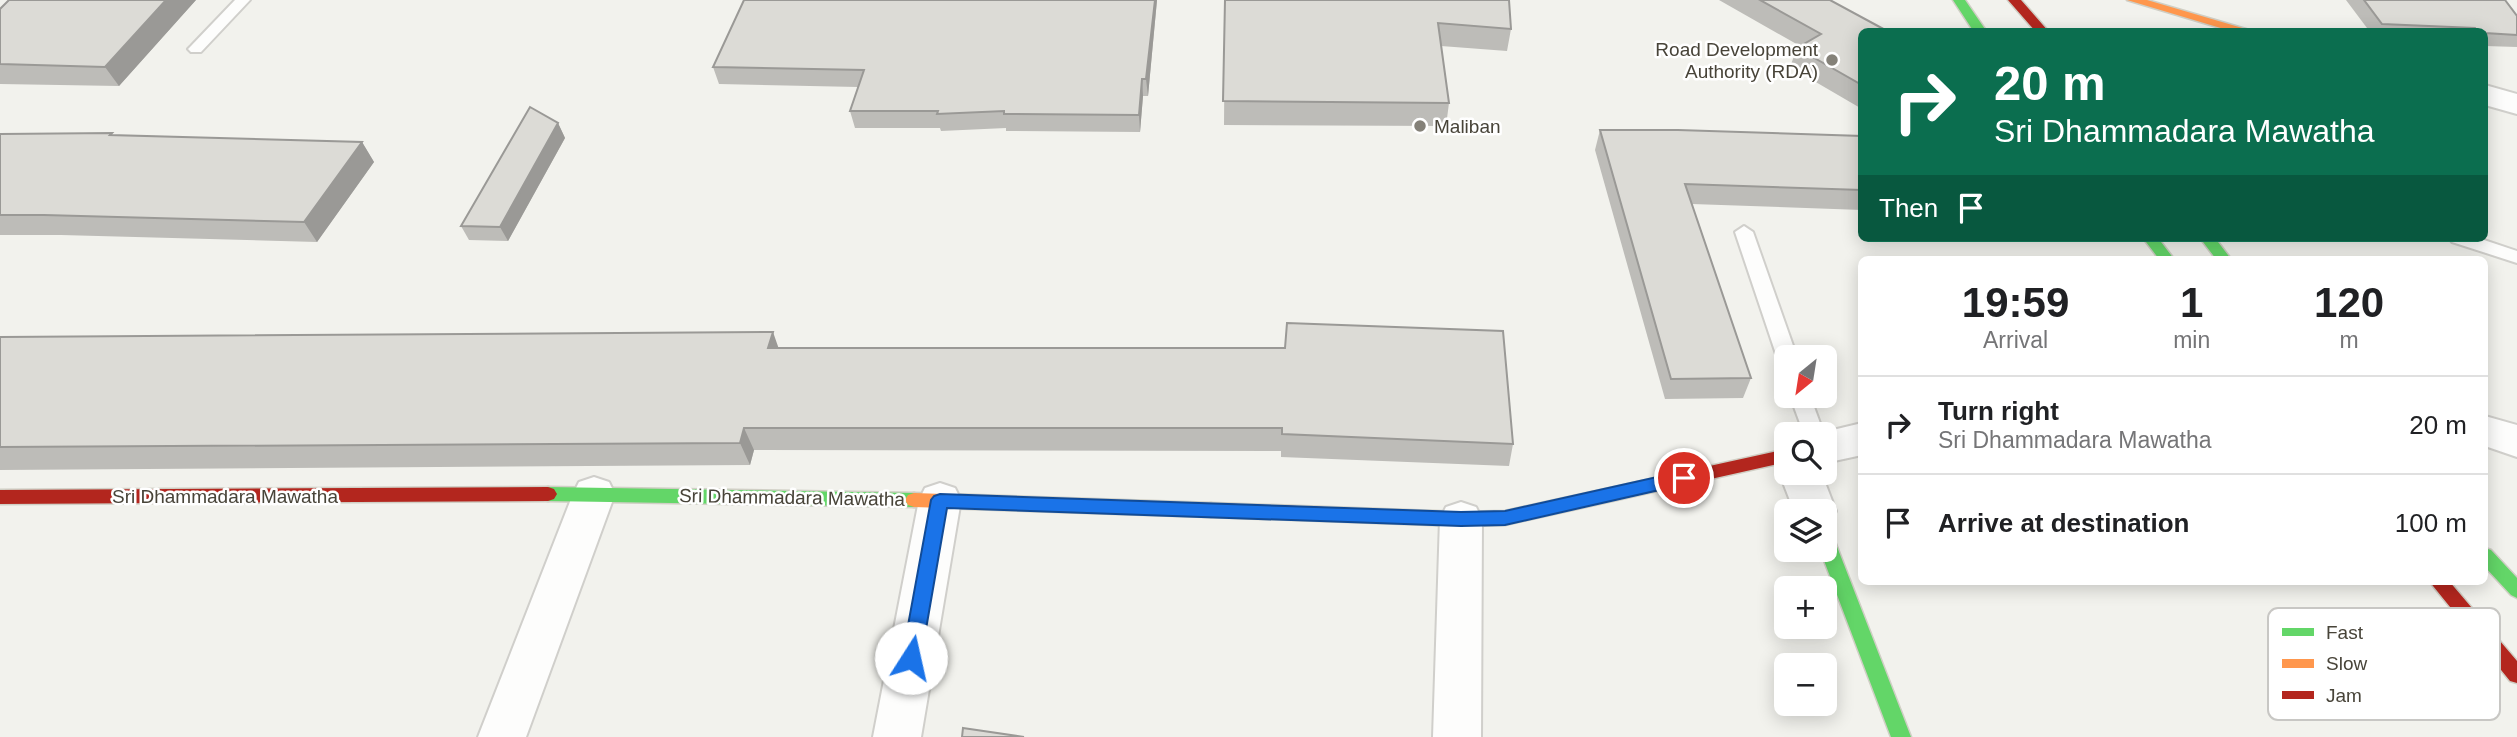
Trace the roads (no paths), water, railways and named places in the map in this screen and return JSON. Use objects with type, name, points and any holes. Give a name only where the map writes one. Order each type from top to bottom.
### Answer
[{"type":"main road","points":[[1959,0],[1978,28]]},
{"type":"main road","points":[[2014,0],[2039,28]]},
{"type":"main road","points":[[2133,0],[2235,28]]},
{"type":"main road","points":[[2153,242],[2165,256]]},
{"type":"main road","points":[[2210,242],[2222,256]]},
{"type":"main road","name":"Sri Dhammadara Mawatha","points":[[0,497],[594,494],[940,500],[1461,519],[1505,518],[1774,458]]},
{"type":"main road","points":[[2488,558],[2517,590]]},
{"type":"main road","points":[[1834,562],[1901,737]]},
{"type":"main road","points":[[2441,585],[2461,608]]},
{"type":"main road","points":[[2500,655],[2517,675]]},
{"type":"street","points":[[2488,96],[2517,104]]},
{"type":"street","points":[[2488,432],[2517,441]]},
{"type":"street","points":[[1837,444],[1858,440]]},
{"type":"street","points":[[502,737],[594,494]]},
{"type":"street","points":[[897,737],[940,500]]},
{"type":"street","points":[[1457,737],[1461,519]]},
{"type":"lane","points":[[196,49],[243,0]]},
{"type":"lane","points":[[1744,232],[1783,345]]},
{"type":"lane","points":[[2470,242],[2517,257]]},
{"type":"place","name":"Road Development Authority (RDA)","points":[[1832,60]]},
{"type":"place","name":"Maliban","points":[[1420,126]]}]
